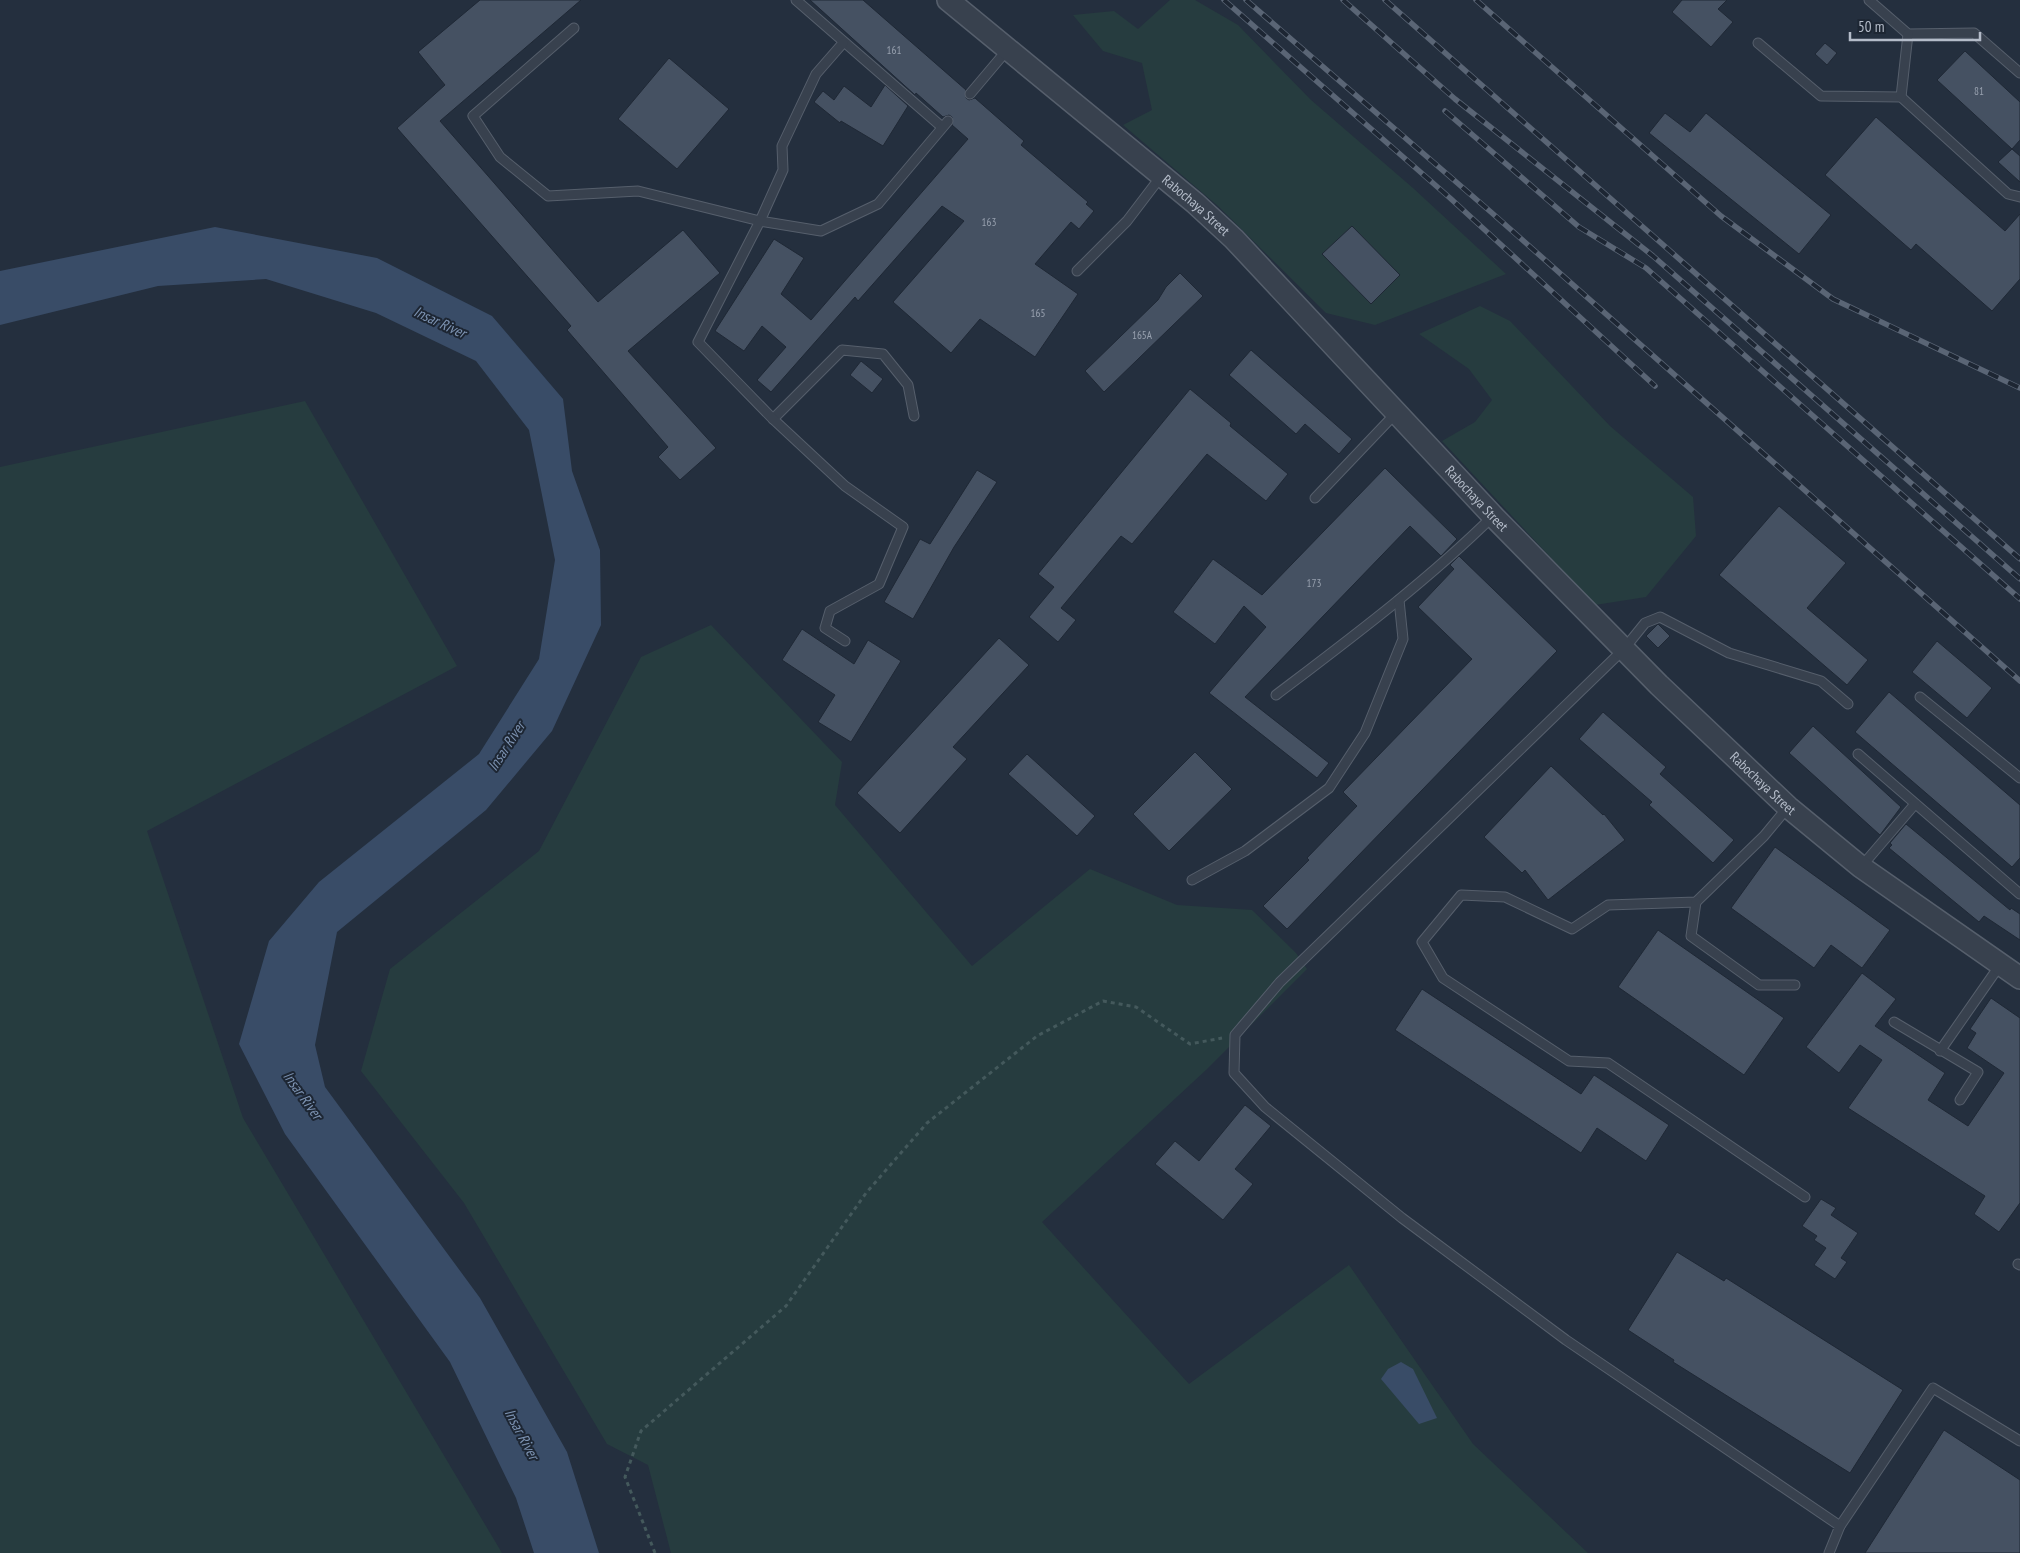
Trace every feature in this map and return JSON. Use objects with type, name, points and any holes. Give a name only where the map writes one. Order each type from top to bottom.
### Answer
[{"type":"street","name":"Rabochaya Street","points":[[948,0],[1162,175],[1234,239],[1398,411],[1494,516],[1659,685],[1788,807],[1861,867],[2020,978]]},
{"type":"lane","points":[[574,28],[473,116],[500,157],[548,196],[638,190],[760,222],[822,231],[878,204],[945,124],[843,43],[796,0]]},
{"type":"lane","points":[[1869,0],[1908,34],[1974,33],[2020,73]]},
{"type":"lane","points":[[1901,97],[1908,34]]},
{"type":"lane","points":[[843,43],[816,74],[782,146],[783,170],[760,222],[698,342],[773,420],[845,486],[903,527],[879,584],[830,611],[825,628],[845,641]]},
{"type":"lane","points":[[1758,43],[1821,96],[1901,97],[2008,194],[2020,197]]},
{"type":"lane","points":[[970,94],[1008,49]]},
{"type":"lane","points":[[1077,271],[1127,221],[1162,175]]},
{"type":"lane","points":[[773,420],[842,350],[883,354],[908,385],[914,416]]},
{"type":"lane","points":[[1314,498],[1398,411]]},
{"type":"lane","points":[[1276,695],[1399,600],[1456,552],[1494,516]]},
{"type":"lane","points":[[1192,880],[1245,851],[1328,788],[1365,733],[1403,639],[1399,600]]},
{"type":"lane","points":[[1840,1526],[1566,1340],[1402,1218],[1259,1100],[1234,1072],[1235,1035],[1280,982],[1624,649],[1645,623],[1660,617],[1729,654],[1821,681],[1848,704]]},
{"type":"lane","points":[[1920,697],[2020,778]]},
{"type":"lane","points":[[1858,754],[2020,894]]},
{"type":"lane","points":[[1861,867],[1915,804]]},
{"type":"lane","points":[[1788,807],[1764,836],[1696,902],[1691,936],[1759,985],[1795,985]]},
{"type":"lane","points":[[1696,902],[1608,905],[1572,929],[1505,898],[1461,895],[1422,942],[1443,978],[1569,1061],[1608,1063],[1805,1197]]},
{"type":"lane","points":[[1940,1052],[2000,965]]},
{"type":"lane","points":[[1894,1022],[1940,1052],[1978,1072],[1960,1100]]},
{"type":"lane","points":[[1830,1553],[1840,1526],[1932,1388],[2020,1441]]},
{"type":"path","points":[[655,1553],[625,1477],[641,1430],[786,1306],[866,1193],[927,1123],[1037,1036],[1103,1001],[1136,1008],[1190,1044],[1235,1035]]},
{"type":"green space","points":[[1170,0],[1195,0],[1238,25],[1311,100],[1413,188],[1506,274],[1375,325],[1326,313],[1218,206],[1123,125],[1152,110],[1142,63],[1103,51],[1073,15],[1114,11],[1138,29]]},
{"type":"green space","points":[[1480,306],[1510,321],[1610,426],[1693,497],[1696,536],[1646,597],[1595,605],[1442,441],[1475,422],[1492,400],[1469,369],[1419,334]]},
{"type":"green space","points":[[305,401],[457,666],[147,831],[243,1118],[502,1553],[0,1553],[0,467]]},
{"type":"green space","points":[[711,625],[842,762],[835,805],[972,966],[1090,869],[1177,905],[1252,910],[1296,953],[1307,969],[1206,1070],[1042,1222],[1189,1384],[1349,1265],[1473,1444],[1588,1553],[671,1553],[648,1465],[607,1444],[464,1203],[361,1071],[390,969],[539,851],[641,657]]},
{"type":"water","name":"Insar River","points":[[215,227],[377,258],[492,316],[563,399],[572,471],[600,550],[601,625],[552,731],[486,810],[337,932],[315,1045],[325,1087],[480,1298],[567,1452],[599,1553],[534,1553],[516,1498],[450,1362],[285,1134],[239,1044],[269,941],[319,882],[479,754],[539,659],[555,560],[529,430],[476,361],[376,313],[266,279],[158,286],[0,325],[0,271]]},
{"type":"water","points":[[1401,1362],[1413,1369],[1437,1418],[1419,1424],[1381,1379],[1388,1369]]},
{"type":"building","points":[[480,0],[581,0],[440,121],[598,302],[683,230],[720,273],[628,351],[716,448],[680,480],[658,457],[668,447],[567,330],[571,326],[397,128],[445,85],[418,52]]},
{"type":"building","points":[[810,0],[863,0],[966,90],[966,98],[969,100],[975,98],[1024,141],[1021,145],[1088,202],[1086,204],[1094,211],[1079,229],[1071,222],[1035,264],[1078,294],[1035,357],[980,319],[951,353],[893,302],[964,221],[942,206],[858,301],[855,297],[771,392],[757,380],[786,347],[762,326],[744,351],[715,331],[774,239],[804,258],[781,294],[811,320],[968,139],[952,125],[952,117],[949,115],[943,117],[916,93],[915,95]]},
{"type":"building","points":[[1682,0],[1727,0],[1718,9],[1733,22],[1711,47],[1672,12]]},
{"type":"building","points":[[1825,43],[1837,53],[1827,65],[1815,54]]},
{"type":"building","points":[[1965,51],[2020,102],[2020,140],[2012,149],[1937,80]]},
{"type":"building","points":[[669,58],[729,109],[677,169],[618,119]]},
{"type":"building","points":[[885,85],[908,106],[883,146],[841,121],[840,123],[814,102],[823,91],[834,100],[844,86],[871,107]]},
{"type":"building","points":[[1665,113],[1690,132],[1706,113],[1831,215],[1799,254],[1649,133]]},
{"type":"building","points":[[1876,117],[2005,231],[2020,214],[2020,279],[1992,311],[1916,244],[1911,250],[1825,175]]},
{"type":"building","points":[[2012,149],[2020,156],[2020,182],[1998,162]]},
{"type":"building","points":[[1352,226],[1400,275],[1371,304],[1322,254]]},
{"type":"building","points":[[1180,273],[1203,296],[1104,392],[1085,371],[1158,300],[1166,287]]},
{"type":"building","points":[[1251,350],[1352,439],[1339,454],[1305,424],[1296,434],[1229,375]]},
{"type":"building","points":[[861,361],[883,379],[872,393],[850,375]]},
{"type":"building","points":[[1190,389],[1231,423],[1230,426],[1288,474],[1266,501],[1207,454],[1132,544],[1121,536],[1061,608],[1076,620],[1058,642],[1029,617],[1054,587],[1038,574]]},
{"type":"building","points":[[1385,468],[1457,539],[1441,556],[1410,526],[1245,697],[1329,763],[1317,778],[1209,693],[1266,627],[1244,606],[1215,644],[1173,612],[1213,559],[1262,595]]},
{"type":"building","points":[[977,470],[997,482],[954,547],[913,619],[884,602],[920,539],[930,544]]},
{"type":"building","points":[[1779,506],[1846,563],[1807,608],[1868,660],[1847,685],[1719,575]]},
{"type":"building","points":[[1459,556],[1557,651],[1287,929],[1263,906],[1309,860],[1307,858],[1357,806],[1343,792],[1472,659],[1418,607],[1454,569],[1450,565]]},
{"type":"building","points":[[1658,624],[1670,636],[1658,648],[1646,636]]},
{"type":"building","points":[[802,629],[854,664],[868,640],[901,661],[851,742],[818,722],[835,695],[782,660]]},
{"type":"building","points":[[999,638],[1029,665],[953,747],[967,759],[900,833],[857,793]]},
{"type":"building","points":[[1937,641],[1992,688],[1967,718],[1912,672]]},
{"type":"building","points":[[1889,692],[2020,805],[2020,858],[2012,867],[1855,732]]},
{"type":"building","points":[[1603,712],[1666,767],[1660,774],[1734,840],[1713,863],[1649,805],[1652,802],[1579,739]]},
{"type":"building","points":[[1813,726],[1901,807],[1880,835],[1789,753]]},
{"type":"building","points":[[1195,752],[1232,789],[1169,851],[1133,814]]},
{"type":"building","points":[[1027,754],[1095,816],[1077,836],[1008,774]]},
{"type":"building","points":[[1551,766],[1604,814],[1625,840],[1548,900],[1525,870],[1522,873],[1484,837]]},
{"type":"building","points":[[1906,824],[2010,910],[2011,908],[2020,914],[2020,940],[1984,916],[1979,922],[1889,848],[1892,845],[1890,843]]},
{"type":"building","points":[[1775,847],[1890,930],[1862,968],[1831,945],[1814,968],[1731,908]]},
{"type":"building","points":[[1658,930],[1784,1018],[1744,1075],[1618,987]]},
{"type":"building","points":[[1862,973],[1896,999],[1875,1026],[1945,1073],[1928,1100],[1968,1126],[2004,1073],[1967,1048],[1976,1033],[1970,1029],[1991,998],[2020,1018],[2020,1203],[1999,1232],[1974,1214],[1985,1196],[1848,1108],[1882,1060],[1860,1045],[1839,1073],[1806,1047]]},
{"type":"building","points":[[1422,989],[1581,1094],[1594,1075],[1669,1125],[1646,1161],[1597,1128],[1581,1153],[1395,1030]]},
{"type":"building","points":[[1245,1105],[1271,1126],[1235,1169],[1253,1184],[1223,1220],[1155,1164],[1175,1141],[1199,1161]]},
{"type":"building","points":[[1821,1199],[1836,1208],[1831,1215],[1858,1233],[1841,1258],[1847,1262],[1835,1279],[1814,1265],[1826,1248],[1814,1240],[1817,1236],[1802,1226]]},
{"type":"building","points":[[1677,1252],[1724,1281],[1726,1278],[1903,1390],[1850,1473],[1673,1362],[1674,1360],[1628,1330]]},
{"type":"building","points":[[1944,1430],[2020,1480],[2020,1553],[1865,1553]]},
{"type":"railway","points":[[1224,0],[1450,198],[1655,386]]},
{"type":"railway","points":[[1246,0],[1492,213],[2020,681]]},
{"type":"railway","points":[[1343,0],[1455,99],[1653,256],[2020,579]]},
{"type":"railway","points":[[1385,0],[2020,559]]},
{"type":"railway","points":[[1476,0],[1721,216],[1833,299],[2020,388]]},
{"type":"railway","points":[[1445,111],[1579,227],[1646,268],[2020,599]]}]
